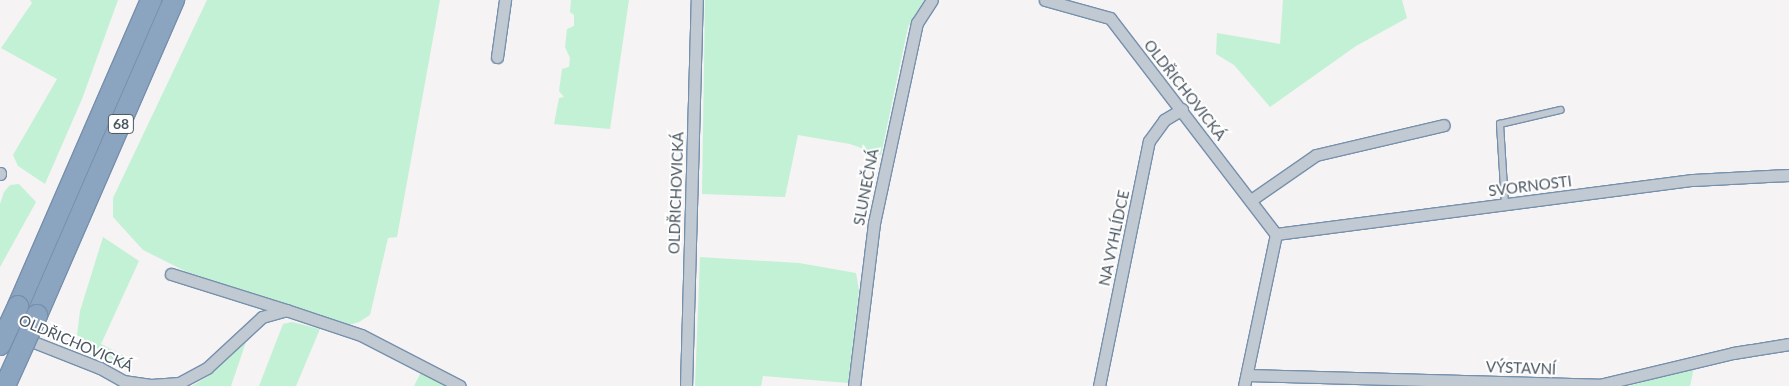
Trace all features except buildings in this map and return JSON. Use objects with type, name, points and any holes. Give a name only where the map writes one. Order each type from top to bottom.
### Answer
[{"type":"highway","name":"68","points":[[0,345],[150,0]]},
{"type":"highway","name":"68","points":[[5,386],[174,0]]},
{"type":"street","points":[[497,57],[504,0]]},
{"type":"street","name":"OLDŘICHOVICKÁ","points":[[686,386],[697,0]]},
{"type":"street","name":"SLUNEČNÁ","points":[[854,386],[874,223],[917,23],[932,0]]},
{"type":"street","name":"OLDŘICHOVICKÁ","points":[[1046,0],[1110,18],[1182,109],[1276,234]]},
{"type":"street","name":"NA VYHLÍDCE","points":[[1099,386],[1149,141],[1164,120],[1182,109]]},
{"type":"street","points":[[1250,200],[1316,155],[1444,126]]},
{"type":"street","name":"SVORNOSTI","points":[[1276,234],[1693,180],[1789,175]]},
{"type":"street","name":"VÝSTAVNÍ","points":[[1276,234],[1246,380],[1599,386],[1733,352],[1789,344]]},
{"type":"street","points":[[170,274],[361,335],[460,386]]},
{"type":"street","name":"OLDŘICHOVICKÁ","points":[[0,326],[46,348],[100,368],[122,384],[151,385],[180,383],[207,368],[262,317],[286,310]]},
{"type":"lane","points":[[1505,204],[1500,124],[1560,110]]},
{"type":"green space","points":[[30,0],[118,0],[82,99],[45,184],[18,166],[13,155],[57,79],[1,48],[32,3]]},
{"type":"green space","points":[[207,0],[440,0],[397,237],[388,238],[370,315],[359,322],[349,325],[187,272],[143,250],[113,217],[113,198]]},
{"type":"green space","points":[[571,0],[629,0],[610,129],[554,124],[559,98],[564,97],[559,91],[562,69],[569,67],[570,58],[565,47],[567,29],[574,26],[574,15],[570,12]]},
{"type":"green space","points":[[705,0],[924,0],[908,27],[881,155],[850,144],[798,135],[785,197],[702,194]]},
{"type":"green space","points":[[1283,0],[1402,0],[1407,18],[1356,46],[1270,107],[1234,65],[1216,54],[1217,33],[1280,44]]},
{"type":"green space","points":[[19,184],[36,202],[0,267],[0,204],[4,192],[10,185]]},
{"type":"green space","points":[[103,237],[139,261],[101,344],[128,358],[125,369],[77,335],[80,311]]},
{"type":"green space","points":[[700,257],[799,263],[856,273],[859,290],[848,383],[763,376],[761,386],[695,386]]},
{"type":"green space","points":[[292,322],[320,329],[296,386],[259,386],[283,324]]},
{"type":"green space","points":[[246,342],[231,386],[192,386],[210,375]]},
{"type":"green space","points":[[1694,368],[1690,386],[1628,386]]},
{"type":"green space","points":[[421,372],[450,386],[414,386]]}]
